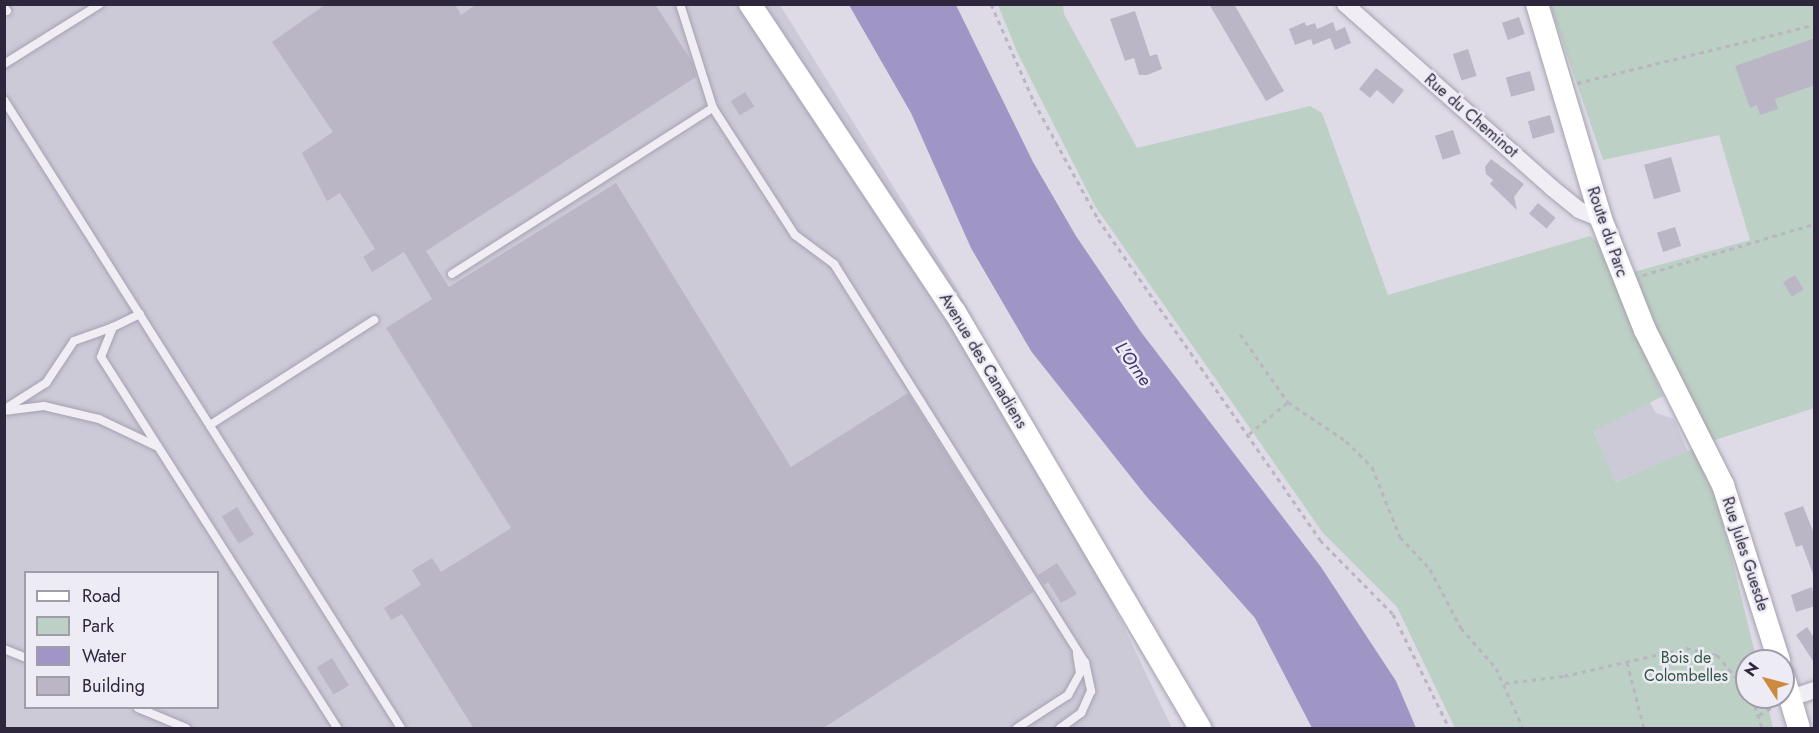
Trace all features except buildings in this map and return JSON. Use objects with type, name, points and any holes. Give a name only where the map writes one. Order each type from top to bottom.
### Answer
[{"type":"street","name":"Avenue des Canadiens","points":[[750,4],[955,312],[1200,729]]},
{"type":"street","name":"Rue du Cheminot","points":[[1345,4],[1552,188],[1579,210],[1601,219]]},
{"type":"street","name":"Route du Parc","points":[[1537,4],[1601,219],[1624,281],[1703,449]]},
{"type":"street","name":"Rue Jules Guesde","points":[[1703,449],[1723,485],[1775,649]]},
{"type":"street","points":[[1795,697],[1815,690]]},
{"type":"street","points":[[1794,709],[1799,729]]},
{"type":"lane","points":[[4,64],[100,4]]},
{"type":"lane","points":[[680,4],[713,108],[795,236],[834,264],[1089,672],[1091,691],[1081,713],[1060,729]]},
{"type":"lane","points":[[4,100],[401,729]]},
{"type":"lane","points":[[452,274],[713,108]]},
{"type":"lane","points":[[4,410],[46,383],[74,341],[113,327],[140,314]]},
{"type":"lane","points":[[210,425],[374,320]]},
{"type":"lane","points":[[113,327],[101,357],[337,729]]},
{"type":"lane","points":[[4,410],[44,406],[99,419],[158,447]]},
{"type":"lane","points":[[1017,729],[1068,695],[1080,673],[1076,648]]},
{"type":"lane","points":[[4,649],[24,657]]},
{"type":"lane","points":[[140,709],[186,729]]},
{"type":"path","points":[[991,4],[1034,102],[1098,219],[1249,434],[1320,540],[1364,580],[1393,614],[1449,729]]},
{"type":"path","points":[[1561,88],[1815,25]]},
{"type":"path","points":[[1624,281],[1815,224]]},
{"type":"path","points":[[1240,334],[1288,402],[1346,441],[1372,467],[1400,537],[1430,569],[1461,628],[1505,683],[1523,729]]},
{"type":"path","points":[[1249,434],[1288,402]]},
{"type":"path","points":[[1505,683],[1564,676],[1686,648],[1717,655],[1735,676]]},
{"type":"path","points":[[1627,662],[1644,729]]},
{"type":"path","points":[[1756,709],[1762,729]]},
{"type":"shaded area","points":[[4,5],[780,5],[958,290],[1031,432],[1172,728],[5,728]]},
{"type":"shaded area","points":[[1649,401],[1656,413],[1674,419],[1688,452],[1614,482],[1594,430]]},
{"type":"green space","name":"Bois de Colombelles","points":[[998,5],[1063,5],[1064,14],[1137,148],[1310,106],[1322,113],[1388,295],[1590,236],[1597,242],[1663,396],[1594,431],[1615,482],[1693,449],[1718,502],[1754,649],[1735,649],[1735,709],[1769,709],[1773,728],[1455,728],[1397,607],[1323,533],[1095,206],[1018,54]]},
{"type":"green space","points":[[1550,5],[1814,5],[1814,408],[1709,442],[1630,273],[1750,240],[1719,135],[1603,160]]},
{"type":"water","name":"L'Orne","points":[[849,5],[956,5],[1033,162],[1076,236],[1141,332],[1321,567],[1396,681],[1416,728],[1312,728],[1255,618],[1146,496],[1031,351],[971,248],[911,113]]}]
